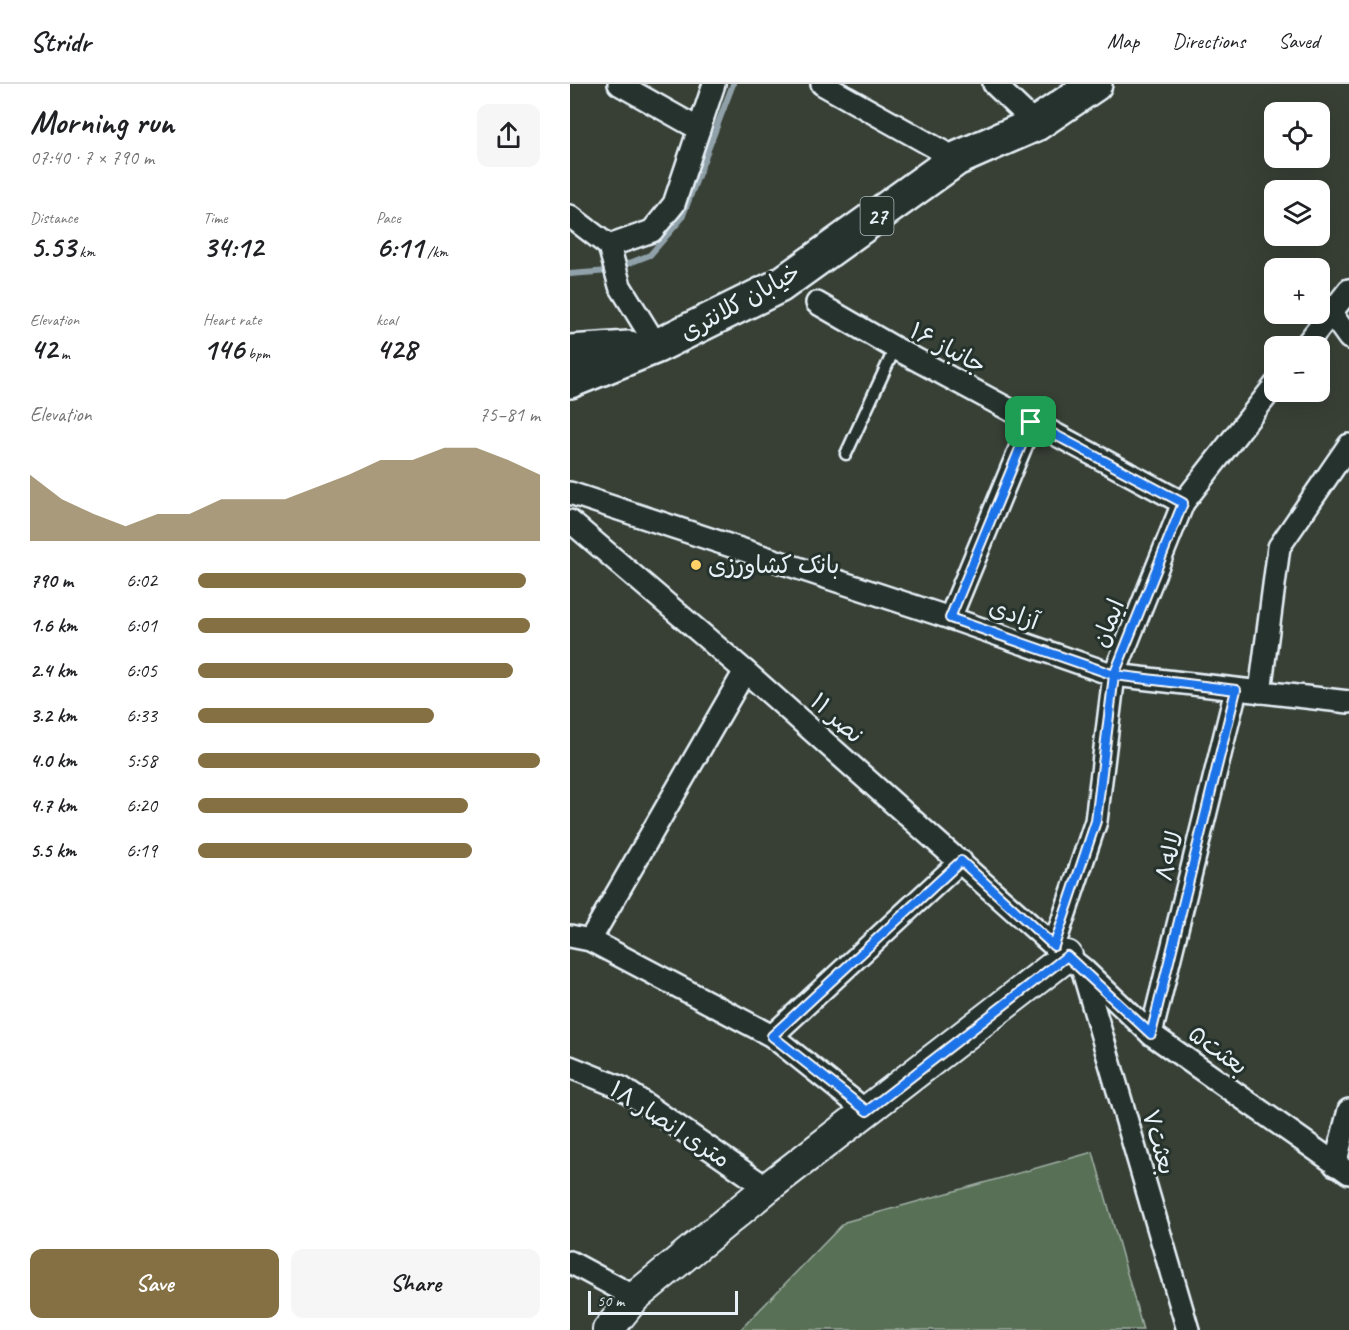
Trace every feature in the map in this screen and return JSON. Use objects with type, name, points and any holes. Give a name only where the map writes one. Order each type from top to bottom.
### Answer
[{"type":"main road","name":"خیابان کلانتری","points":[[570,381],[657,346],[779,286],[956,159],[1036,124],[1085,86]]},
{"type":"main road","name":"خیابان کلانتری","points":[[570,352],[657,346]]},
{"type":"street","points":[[619,84],[699,129]]},
{"type":"street","points":[[609,246],[652,231],[674,204],[714,84]]},
{"type":"street","points":[[822,84],[956,159]]},
{"type":"street","points":[[994,84],[1036,124]]},
{"type":"street","points":[[570,216],[609,246],[620,286],[657,346]]},
{"type":"street","points":[[1313,336],[1349,290]]},
{"type":"street","name":"جانباز ۱۶","points":[[817,303],[895,348],[1183,503]]},
{"type":"street","points":[[1331,313],[1349,338]]},
{"type":"street","name":"ایمان","points":[[1068,957],[1096,821],[1114,675],[1183,503],[1264,399]]},
{"type":"street","points":[[950,618],[1031,422]]},
{"type":"street","points":[[1260,692],[1279,547],[1349,445]]},
{"type":"street","name":"آزادی","points":[[570,494],[950,618],[1114,675],[1349,702]]},
{"type":"street","name":"نصر ۱۱","points":[[570,521],[745,671],[1068,957]]},
{"type":"street","points":[[745,671],[580,938],[772,1036],[867,1111]]},
{"type":"street","name":"لاله۸","points":[[1151,1034],[1236,690]]},
{"type":"street","points":[[772,1036],[961,861]]},
{"type":"street","points":[[608,1330],[635,1297],[767,1188],[1068,957]]},
{"type":"street","name":"بعثت۵","points":[[1068,957],[1151,1034],[1342,1169]]},
{"type":"street","name":"بعثت۷","points":[[1068,957],[1188,1330]]},
{"type":"street","name":"۱۸ متری انصار","points":[[570,1067],[622,1088],[767,1188]]},
{"type":"street","points":[[1342,1169],[1349,1110]]},
{"type":"street","points":[[570,1262],[635,1297]]},
{"type":"lane","points":[[846,454],[895,348]]},
{"type":"green space","points":[[1093,1152],[1143,1330],[740,1330],[845,1222]]},
{"type":"waterway","points":[[570,274],[609,271],[650,255],[682,218],[733,84]]},
{"type":"place","name":"بانک کشاورزی","points":[[696,565]]},
{"type":"route","points":[[1031,422],[950,618],[1114,675],[1236,690],[1151,1034],[1067,956],[867,1111],[772,1036],[961,861],[1054,946],[1096,821],[1114,675],[1183,503],[1031,422]]}]
